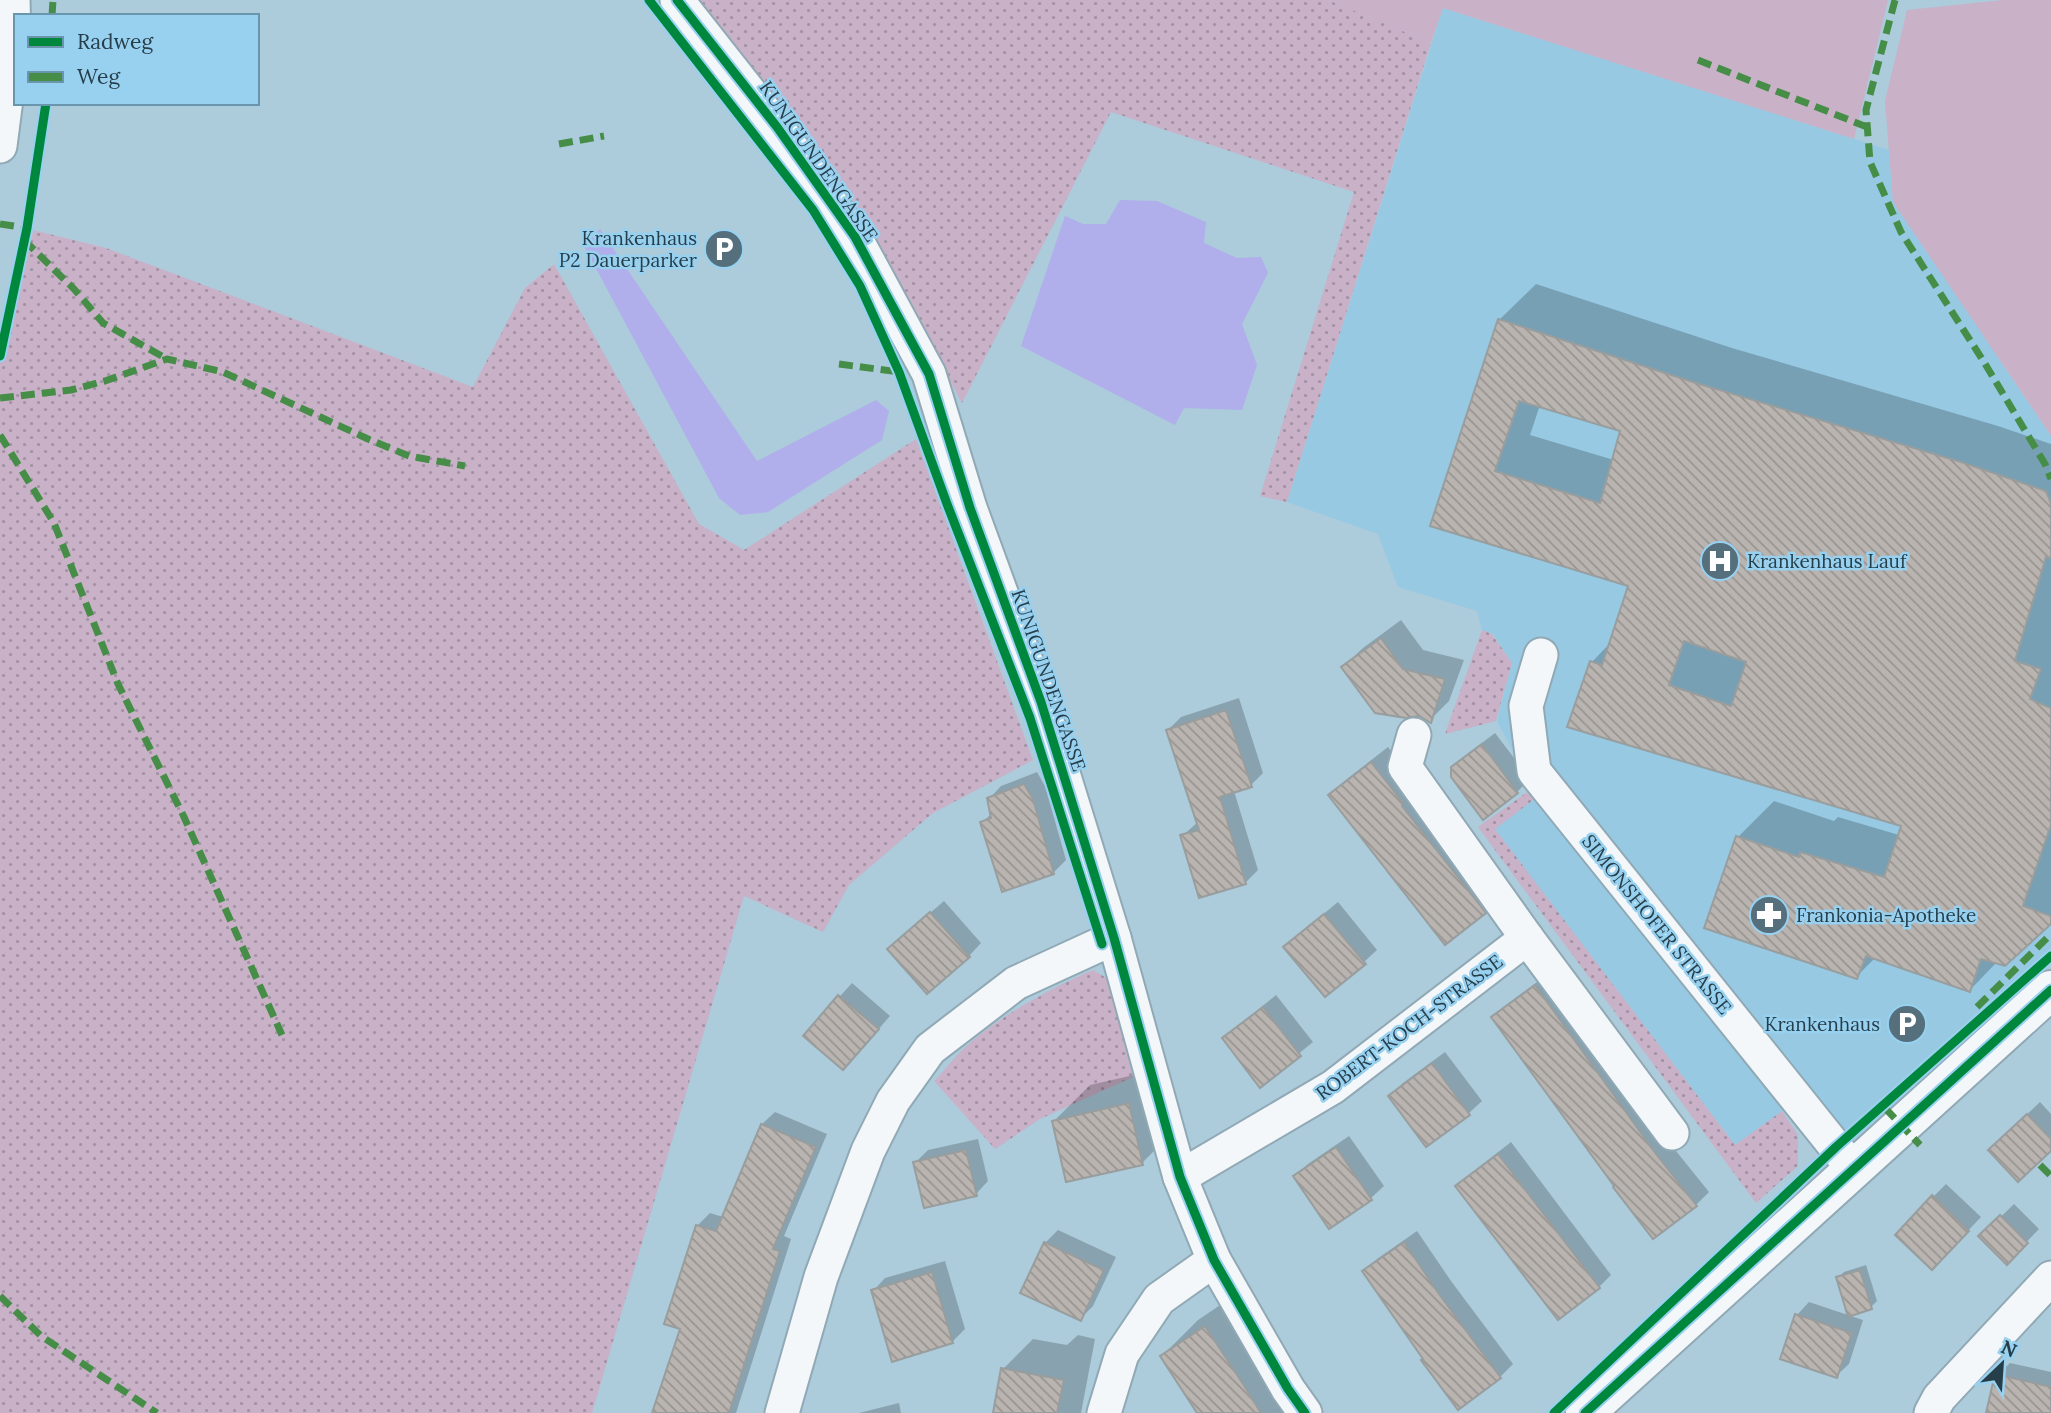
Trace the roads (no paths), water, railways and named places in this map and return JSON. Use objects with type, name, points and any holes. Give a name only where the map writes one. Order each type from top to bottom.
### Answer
[{"type":"street","points":[[0,146],[14,37],[13,0]]},
{"type":"street","name":"KUNIGUNDENGASSE","points":[[677,0],[777,127],[855,237],[929,374],[970,508],[1041,702],[1114,938],[1180,1177],[1214,1260],[1288,1389],[1305,1413]]},
{"type":"street","name":"SIMONSHOFER STRASSE","points":[[1541,655],[1526,706],[1534,771],[1854,1170]]},
{"type":"street","points":[[1414,735],[1405,767],[1527,938],[1672,1133]]},
{"type":"street","points":[[782,1413],[821,1277],[868,1151],[893,1101],[930,1049],[1016,983],[1114,938]]},
{"type":"street","name":"ROBERT-KOCH-STRASSE","points":[[1180,1177],[1333,1087],[1527,938]]},
{"type":"street","points":[[1585,1413],[2051,990]]},
{"type":"street","points":[[1104,1413],[1122,1354],[1159,1299],[1214,1260]]},
{"type":"street","points":[[1931,1413],[1939,1398],[2051,1278]]},
{"type":"place","name":"Krankenhaus P2 Dauerparker","points":[[724,249]]},
{"type":"place","name":"Krankenhaus Lauf","points":[[1720,561]]},
{"type":"place","name":"Frankonia-Apotheke","points":[[1769,915]]},
{"type":"place","name":"Krankenhaus","points":[[1907,1024]]}]
